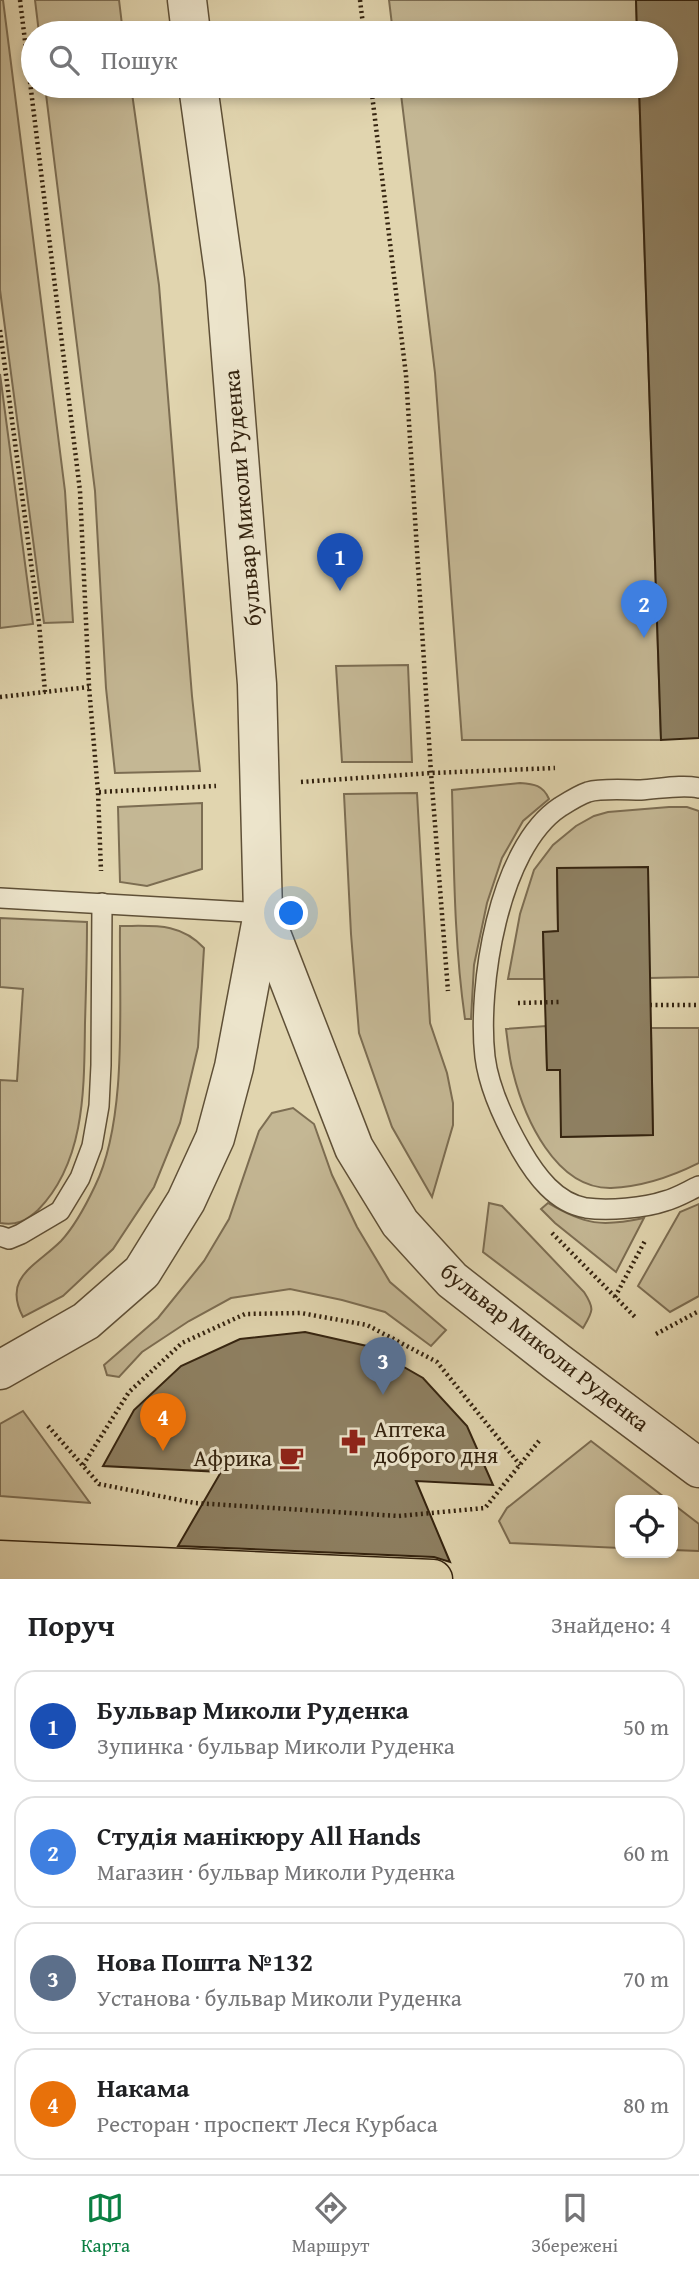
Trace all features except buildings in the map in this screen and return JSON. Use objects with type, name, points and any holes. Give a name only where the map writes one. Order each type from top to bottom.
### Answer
[{"type":"main road","points":[[0,1560],[433,1579]]},
{"type":"street","points":[[187,0],[190,21]]},
{"type":"street","name":"бульвар Миколи Руденка","points":[[0,1370],[86,1321],[142,1272],[186,1201],[215,1138],[225,1102],[234,1067],[262,913],[257,684],[225,280],[200,98]]},
{"type":"street","name":"бульвар Миколи Руденка","points":[[262,913],[354,1147],[400,1223],[452,1280],[699,1468]]},
{"type":"lane","points":[[699,788],[589,792],[559,808],[535,830],[515,864],[500,906],[484,1005],[485,1059],[495,1095],[530,1167],[546,1186],[565,1200],[585,1208],[617,1209],[665,1202],[699,1186]]},
{"type":"lane","points":[[0,898],[262,913]]},
{"type":"lane","points":[[0,1236],[9,1239],[61,1211],[80,1178],[92,1146],[99,1106],[101,1065],[102,903]]},
{"type":"path","points":[[20,0],[23,21]]},
{"type":"path","points":[[360,0],[363,21]]},
{"type":"path","points":[[32,98],[80,491],[89,687],[99,792],[102,903]]},
{"type":"path","points":[[372,98],[406,375],[431,773],[449,999]]},
{"type":"path","points":[[0,330],[39,623],[45,692]]},
{"type":"path","points":[[0,697],[89,687]]},
{"type":"path","points":[[99,792],[568,768]]},
{"type":"path","points":[[539,1003],[559,1002]]},
{"type":"path","points":[[650,1005],[699,1005]]},
{"type":"path","points":[[615,1297],[665,1202]]},
{"type":"path","points":[[551,1233],[635,1317]]},
{"type":"path","points":[[656,1334],[699,1311]]},
{"type":"path","points":[[83,1465],[129,1392],[182,1343],[245,1314],[301,1313],[367,1325],[437,1362],[520,1465]]},
{"type":"path","points":[[48,1426],[99,1484],[195,1503],[398,1516],[485,1508],[539,1441]]},
{"type":"shaded area","points":[[0,0],[3,0],[65,491],[73,622],[44,623],[0,290]]},
{"type":"shaded area","points":[[35,0],[119,0],[122,21],[38,21]]},
{"type":"shaded area","points":[[389,0],[636,0],[637,21],[392,21]]},
{"type":"shaded area","points":[[46,98],[133,98],[159,285],[200,771],[115,773],[106,688],[95,491]]},
{"type":"shaded area","points":[[401,98],[639,98],[661,740],[462,740],[435,373]]},
{"type":"shaded area","points":[[0,374],[33,624],[0,628]]},
{"type":"shaded area","points":[[408,665],[412,762],[342,762],[336,666]]},
{"type":"shaded area","points":[[520,783],[538,786],[549,799],[523,821],[502,858],[487,903],[474,965],[471,1019],[465,1019],[457,933],[452,790]]},
{"type":"shaded area","points":[[417,793],[430,1023],[447,1073],[453,1103],[453,1125],[432,1197],[392,1127],[359,1033],[344,794]]},
{"type":"shaded area","points":[[202,803],[202,869],[147,886],[120,882],[118,807]]},
{"type":"shaded area","points":[[687,807],[699,811],[699,977],[649,978],[648,868],[557,868],[558,931],[543,933],[544,979],[508,979],[520,914],[534,870],[553,845],[576,826],[594,816],[608,812]]},
{"type":"shaded area","points":[[0,918],[87,922],[84,1072],[74,1146],[54,1191],[34,1214],[11,1224],[0,1223],[0,1080],[17,1081],[23,989],[0,987]]},
{"type":"shaded area","points":[[120,926],[165,927],[185,934],[204,948],[198,1047],[180,1123],[154,1187],[113,1249],[63,1296],[23,1317],[18,1303],[19,1282],[32,1265],[71,1229],[92,1193],[106,1159],[113,1128],[120,1059]]},
{"type":"shaded area","points":[[546,1026],[547,1070],[560,1070],[562,1137],[653,1135],[651,1028],[699,1028],[699,1163],[656,1180],[611,1188],[591,1185],[574,1177],[558,1164],[534,1129],[525,1109],[512,1067],[506,1029]]},
{"type":"shaded area","points":[[293,1108],[314,1124],[332,1175],[357,1227],[390,1282],[446,1330],[431,1346],[385,1312],[290,1289],[231,1298],[189,1321],[142,1352],[119,1377],[107,1375],[104,1365],[158,1318],[204,1261],[229,1219],[259,1131],[272,1113]]},
{"type":"shaded area","points":[[489,1203],[502,1206],[584,1292],[591,1310],[583,1328],[483,1252]]},
{"type":"shaded area","points":[[548,1203],[573,1216],[594,1222],[616,1223],[644,1218],[616,1272],[541,1209]]},
{"type":"shaded area","points":[[699,1204],[699,1296],[670,1312],[638,1286],[680,1212]]},
{"type":"shaded area","points":[[23,1411],[90,1503],[0,1496],[0,1424]]},
{"type":"shaded area","points":[[591,1441],[661,1495],[615,1495],[615,1548],[510,1543],[499,1521],[507,1508]]},
{"type":"shaded area","points":[[678,1508],[699,1524],[699,1551],[678,1550]]},
{"type":"place","name":"Бульвар Миколи Руденка","points":[[340,591]]},
{"type":"place","name":"Студія манікюру All Hands","points":[[644,638]]},
{"type":"place","name":"Нова Пошта №132","points":[[383,1395]]},
{"type":"place","name":"Аптека доброго дня","points":[[354,1442]]},
{"type":"place","name":"Накама","points":[[163,1451]]},
{"type":"place","name":"Африка","points":[[292,1458]]}]
